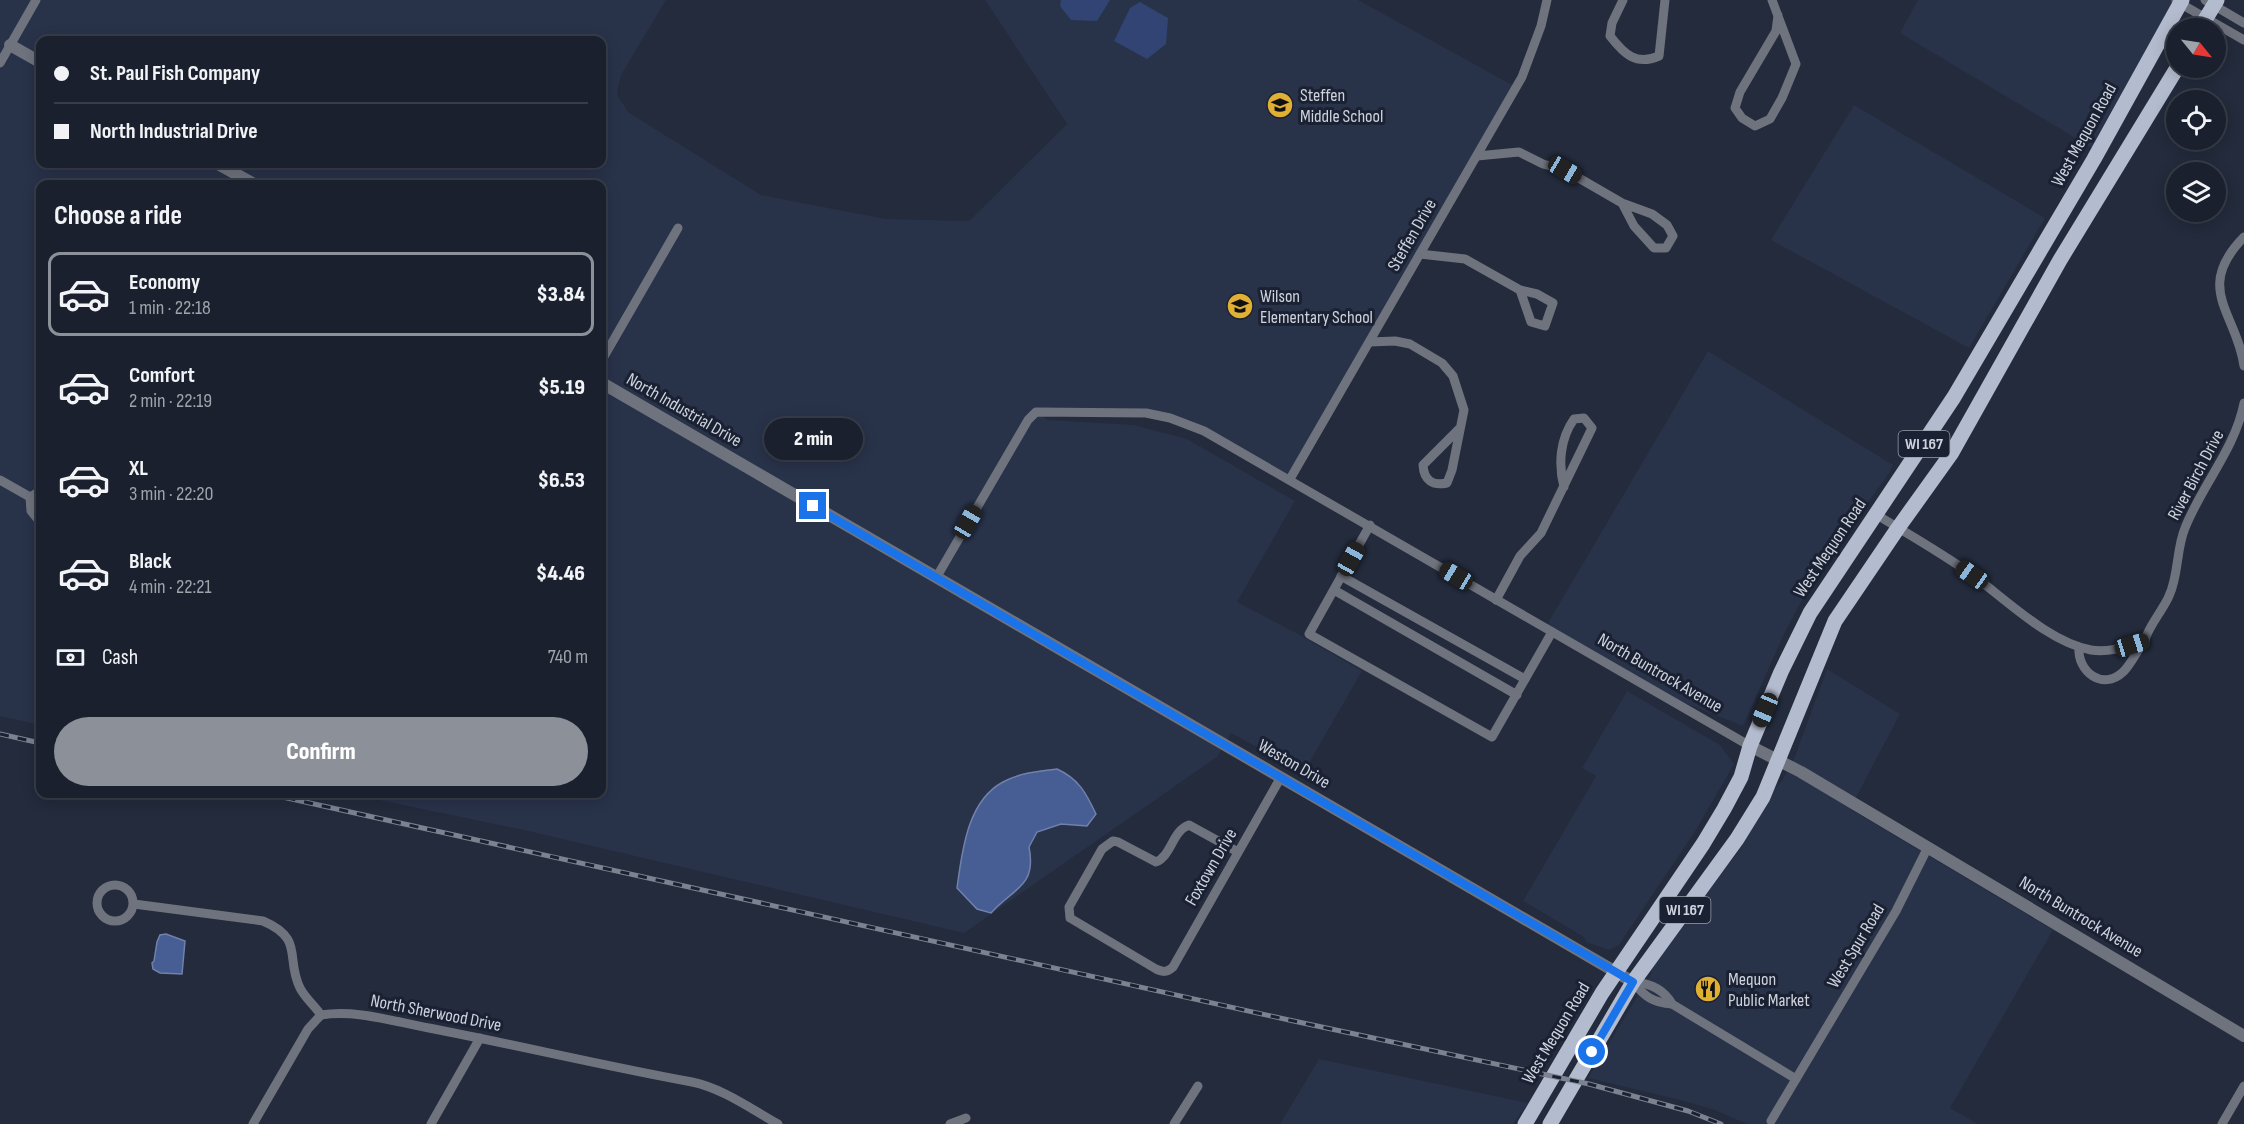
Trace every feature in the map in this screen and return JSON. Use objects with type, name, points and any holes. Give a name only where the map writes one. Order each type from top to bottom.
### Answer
[{"type":"main road","name":"West Mequon Road","points":[[1525,1124],[1616,971],[1703,844],[1724,809],[1741,777],[1750,746],[1781,672],[1810,613],[1935,429],[2109,131],[2179,1]]},
{"type":"main road","points":[[2205,18],[2212,2]]},
{"type":"main road","name":"WI 167","points":[[1550,1124],[1633,982],[1737,838],[1763,797],[1835,621],[1951,454],[2060,260],[2171,78]]},
{"type":"main road","points":[[2109,131],[2132,144]]},
{"type":"main road","points":[[1990,336],[2011,347]]},
{"type":"street","points":[[0,63],[36,0]]},
{"type":"street","name":"Steffen Drive","points":[[1290,479],[1522,77],[1541,26],[1547,0]]},
{"type":"street","points":[[1623,0],[1612,23],[1610,36],[1621,50],[1635,59],[1649,61],[1659,56],[1665,0]]},
{"type":"street","points":[[1772,0],[1778,15],[1791,48],[1796,64],[1782,98],[1770,119],[1755,126],[1742,118],[1735,108],[1740,92],[1776,31],[1778,15]]},
{"type":"street","points":[[2179,1],[2197,18]]},
{"type":"street","points":[[2212,2],[2244,23]]},
{"type":"street","points":[[2226,33],[2244,40]]},
{"type":"street","points":[[10,45],[36,60]]},
{"type":"street","points":[[1476,156],[1519,152],[1543,164],[1565,170],[1622,203],[1652,214],[1667,225],[1672,236],[1666,248],[1654,248],[1634,226],[1622,203]]},
{"type":"street","points":[[225,168],[247,180]]},
{"type":"street","points":[[606,353],[678,228]]},
{"type":"street","points":[[2244,237],[2229,254],[2219,283],[2223,308],[2237,338],[2244,366]]},
{"type":"street","points":[[1420,254],[1465,259],[1520,290]]},
{"type":"street","points":[[1370,342],[1395,341],[1410,344],[1442,363],[1453,376],[1464,410],[1452,470],[1447,483],[1437,485],[1428,481],[1423,472],[1423,465],[1459,429]]},
{"type":"street","name":"North Industrial Drive","points":[[606,385],[936,578]]},
{"type":"street","name":"River Birch Drive","points":[[2079,647],[2078,656],[2081,665],[2088,673],[2099,678],[2110,679],[2122,674],[2145,640],[2146,633],[2158,617],[2170,593],[2184,531],[2195,506],[2238,430],[2244,403]]},
{"type":"street","name":"North Buntrock Avenue","points":[[936,578],[1028,420],[1035,412],[1146,413],[1170,418],[1204,431],[1290,479],[1750,746],[1779,760],[2244,1036]]},
{"type":"street","points":[[1496,600],[1520,556],[1541,533],[1564,487],[1592,428],[1584,418],[1574,419],[1566,430],[1560,471],[1564,487]]},
{"type":"street","points":[[0,480],[30,498]]},
{"type":"street","points":[[30,498],[36,494]]},
{"type":"street","points":[[30,498],[31,511],[36,517]]},
{"type":"street","points":[[1876,515],[1972,575],[2022,614],[2079,647],[2107,651],[2145,640]]},
{"type":"street","points":[[1370,525],[1309,634],[1492,737],[1552,632]]},
{"type":"street","points":[[1341,576],[1526,679]]},
{"type":"street","name":"Weston Drive","points":[[936,578],[1633,982]]},
{"type":"street","points":[[1334,590],[1517,695]]},
{"type":"street","name":"Foxtown Drive","points":[[1238,852],[1189,825],[1179,831],[1163,857],[1156,862],[1118,842],[1113,842],[1102,849],[1069,907],[1070,918],[1156,969],[1163,972],[1168,971],[1173,967],[1281,777]]},
{"type":"street","name":"West Spur Road","points":[[1771,1121],[1896,910],[1928,847]]},
{"type":"street","points":[[120,885],[130,892],[134,904],[125,919],[114,921],[103,917],[97,907],[97,901],[99,895],[108,886],[120,885]]},
{"type":"street","points":[[134,904],[263,921],[276,926],[291,944],[295,974],[301,989],[321,1015],[308,1029],[253,1124]]},
{"type":"street","points":[[1633,982],[1642,994],[1656,1002],[1672,1004],[1796,1079]]},
{"type":"street","name":"North Sherwood Drive","points":[[321,1015],[356,1014],[692,1082],[727,1095],[778,1124]]},
{"type":"street","points":[[431,1124],[480,1038]]},
{"type":"street","points":[[1174,1124],[1198,1086]]},
{"type":"street","points":[[2222,1124],[2244,1086]]},
{"type":"street","points":[[951,1124],[966,1118]]},
{"type":"shaded area","points":[[0,0],[666,0],[621,75],[617,94],[628,112],[761,195],[886,219],[969,221],[1067,124],[985,0],[1358,0],[1516,87],[1290,479],[1170,418],[1037,413],[1048,420],[1134,425],[1187,439],[1295,501],[1237,602],[1362,671],[1304,772],[1231,733],[1217,757],[964,933],[528,831],[369,798],[606,798],[606,180],[36,180],[36,724],[0,716]]},
{"type":"shaded area","points":[[1061,0],[1110,0],[1097,21],[1071,20],[1060,6]]},
{"type":"shaded area","points":[[1918,0],[2178,0],[2092,148],[1900,33]]},
{"type":"shaded area","points":[[1140,2],[1168,18],[1166,44],[1147,59],[1114,41],[1130,8]]},
{"type":"shaded area","points":[[1854,105],[2045,218],[1969,348],[1771,240]]},
{"type":"shaded area","points":[[1708,351],[1893,465],[1815,576],[1785,632],[1743,726],[1654,691],[1545,628]]},
{"type":"shaded area","points":[[1827,669],[1900,714],[1850,809],[2053,930],[1950,1108],[1978,1124],[1747,1124],[1715,1110],[1588,1078],[1651,974],[1653,965],[1739,851],[1774,789],[1782,781],[1794,759]]},
{"type":"shaded area","points":[[1627,691],[1720,745],[1734,764],[1696,830],[1619,945],[1609,950],[1586,942],[1584,937],[1523,901],[1596,776],[1582,768]]},
{"type":"shaded area","points":[[1057,769],[1071,777],[1081,787],[1096,814],[1087,826],[1061,824],[1037,832],[1029,847],[1030,871],[1021,886],[991,913],[977,909],[957,888],[964,844],[974,814],[981,802],[1003,782],[1022,774]]},
{"type":"shaded area","points":[[166,934],[185,941],[182,974],[160,973],[153,969],[152,963],[157,942],[160,935]]},
{"type":"shaded area","points":[[1319,1059],[1528,1103],[1513,1124],[1280,1124]]},
{"type":"railway","points":[[0,734],[36,742]]},
{"type":"railway","points":[[287,798],[1289,1020],[1589,1084],[1688,1111],[1721,1124]]},
{"type":"place","name":"Steffen Middle School","points":[[1280,105]]},
{"type":"place","name":"Wilson Elementary School","points":[[1240,306]]},
{"type":"place","name":"Mequon Public Market","points":[[1708,989]]},
{"type":"route","points":[[813,506],[1633,982],[1592,1052]]}]
